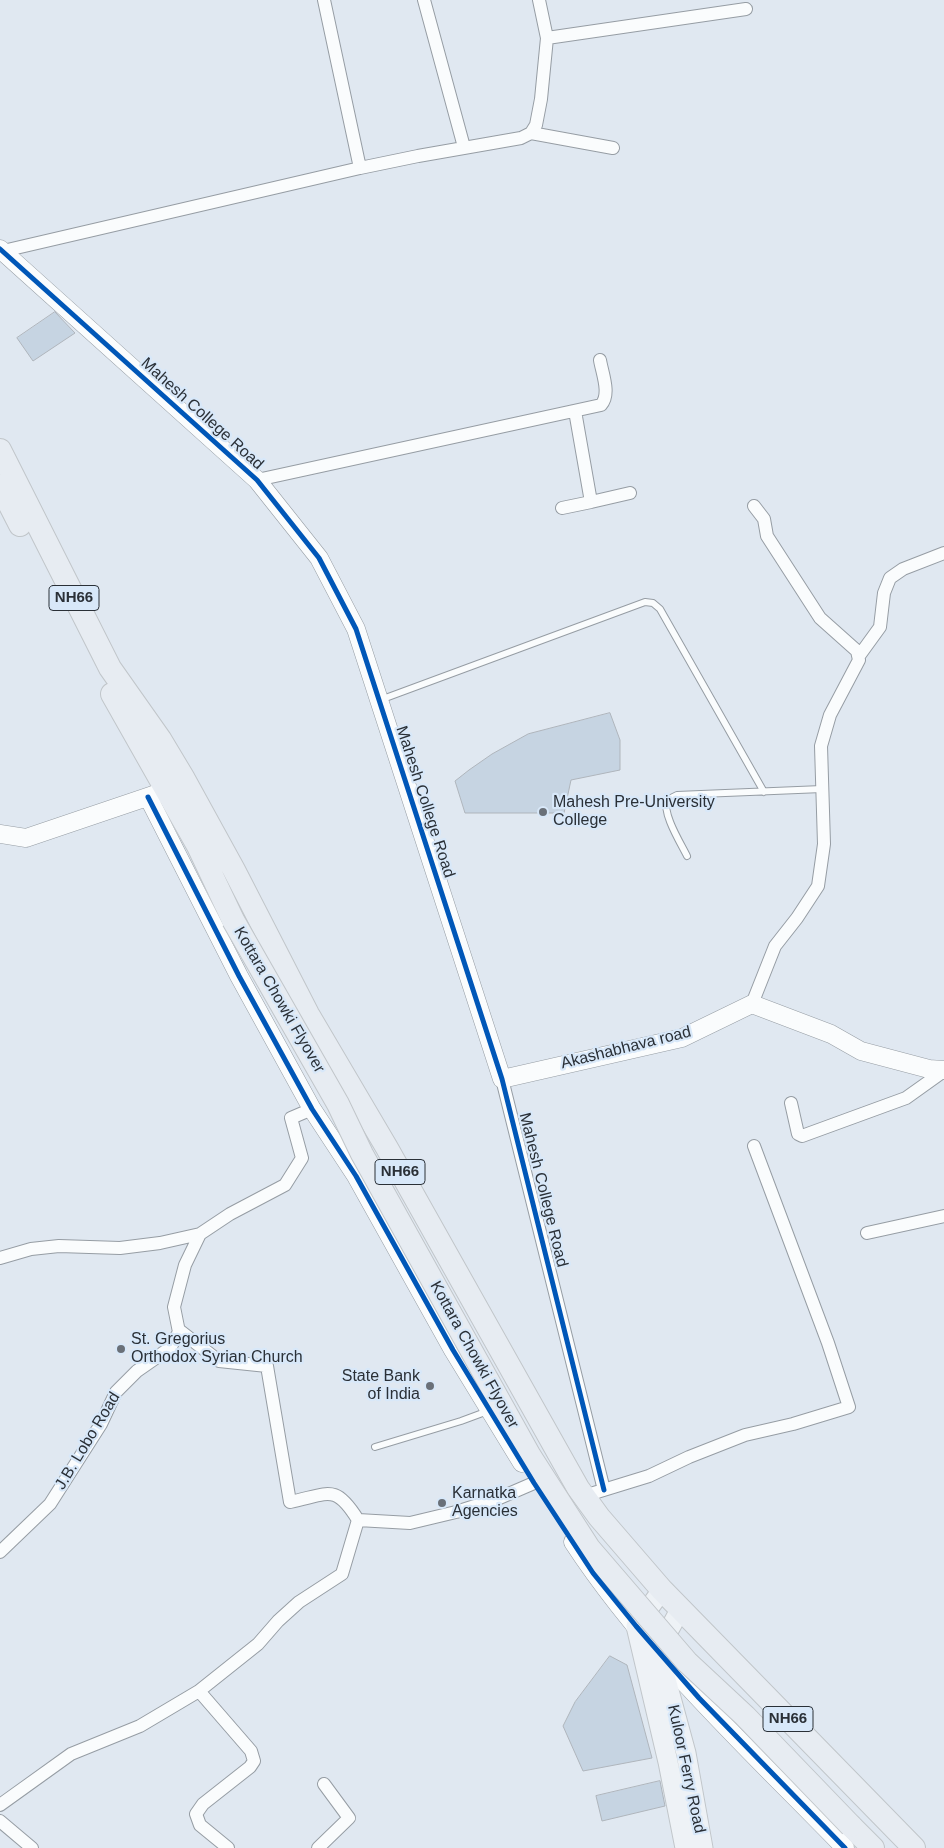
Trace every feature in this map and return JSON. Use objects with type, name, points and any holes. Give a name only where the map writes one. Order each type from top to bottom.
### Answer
[{"type":"highway","name":"NH66","points":[[0,450],[110,668],[160,739],[166,789]]},
{"type":"highway","name":"NH66","points":[[0,486],[92,662],[166,789],[234,870],[308,1014],[387,1148],[498,1347],[594,1493],[599,1517],[662,1590],[914,1848]]},
{"type":"highway","name":"Kottara Chowki Flyover","points":[[166,789],[198,846],[234,920],[338,1104],[362,1154],[530,1456],[589,1548],[687,1662],[745,1716],[873,1848]]},
{"type":"main road","points":[[636,1626],[662,1590]]},
{"type":"main road","points":[[658,1650],[681,1608]]},
{"type":"main road","name":"Kuloor Ferry Road","points":[[636,1626],[668,1762],[685,1848]]},
{"type":"main road","name":"Kuloor Ferry Road","points":[[658,1650],[686,1754],[703,1848]]},
{"type":"street","points":[[324,0],[360,168]]},
{"type":"street","points":[[424,0],[464,147]]},
{"type":"street","points":[[2,250],[360,168],[464,147],[494,144],[521,138],[531,133],[536,125],[541,99],[548,38],[539,0]]},
{"type":"street","points":[[548,38],[746,9]]},
{"type":"street","points":[[531,133],[613,148]]},
{"type":"street","name":"Mahesh College Road","points":[[2,250],[257,480],[319,558],[356,629],[502,1079],[594,1493]]},
{"type":"street","points":[[257,480],[601,405],[605,401],[606,394],[600,360]]},
{"type":"street","points":[[575,411],[591,502]]},
{"type":"street","points":[[562,508],[630,494]]},
{"type":"street","points":[[754,506],[764,519],[767,536],[820,618],[857,651],[859,656]]},
{"type":"street","points":[[944,553],[903,569],[890,578],[884,593],[880,627],[859,656],[859,660],[830,715],[821,746],[824,844],[818,886],[797,918],[775,946],[752,1004],[831,1034],[860,1051],[929,1069],[944,1070]]},
{"type":"street","points":[[0,834],[26,838],[166,789],[239,976],[312,1109],[356,1176],[453,1350],[534,1483],[594,1573],[636,1626],[699,1698],[845,1848]]},
{"type":"street","name":"Akashabhava road","points":[[502,1079],[682,1038],[752,1004]]},
{"type":"street","points":[[791,1102],[798,1134],[802,1136],[906,1098],[944,1070]]},
{"type":"street","points":[[0,1258],[31,1249],[59,1246],[120,1248],[160,1243],[200,1234],[230,1214],[285,1185],[302,1158],[291,1118],[312,1109]]},
{"type":"street","points":[[594,1493],[649,1476],[688,1457],[745,1435],[793,1424],[849,1407],[828,1343],[754,1146]]},
{"type":"street","points":[[867,1234],[944,1216]]},
{"type":"street","points":[[200,1234],[185,1265],[174,1307],[179,1330],[219,1361],[267,1366],[290,1502],[333,1493],[340,1496],[358,1520],[410,1523],[497,1500],[534,1483]]},
{"type":"street","name":"J.B. Lobo Road","points":[[0,1552],[50,1504],[101,1424],[116,1392],[137,1371],[170,1348],[179,1330]]},
{"type":"street","points":[[0,1805],[71,1754],[140,1726],[199,1691],[258,1644],[278,1621],[299,1602],[342,1574],[358,1520]]},
{"type":"street","points":[[199,1691],[251,1751],[254,1761],[250,1767],[203,1804],[196,1814],[200,1825],[228,1848]]},
{"type":"street","points":[[318,1848],[349,1818],[324,1784]]},
{"type":"street","points":[[0,1821],[32,1848]]},
{"type":"lane","points":[[379,700],[645,602],[653,603],[660,609],[764,792]]},
{"type":"lane","points":[[687,856],[667,814],[665,805],[667,800],[677,795],[822,790]]},
{"type":"lane","points":[[375,1447],[461,1421],[490,1410]]},
{"type":"building","points":[[55,312],[75,333],[33,361],[17,338]]},
{"type":"building","points":[[610,713],[620,740],[620,770],[571,780],[564,813],[465,813],[455,781],[492,754],[528,734]]},
{"type":"building","points":[[610,1656],[627,1665],[652,1758],[583,1771],[563,1726],[575,1702]]},
{"type":"building","points":[[660,1781],[665,1806],[602,1821],[596,1796]]},
{"type":"cycle path","points":[[0,249],[257,480],[319,558],[356,629],[502,1079],[604,1490]]},
{"type":"cycle path","points":[[148,797],[239,976],[312,1109],[356,1176],[453,1350],[534,1483],[593,1573],[699,1698],[845,1848]]},
{"type":"place","name":"Mahesh Pre-University College","points":[[543,812]]},
{"type":"place","name":"St. Gregorius Orthodox Syrian Church","points":[[121,1349]]},
{"type":"place","name":"State Bank of India","points":[[430,1386]]},
{"type":"place","name":"Karnatka Agencies","points":[[442,1503]]}]
